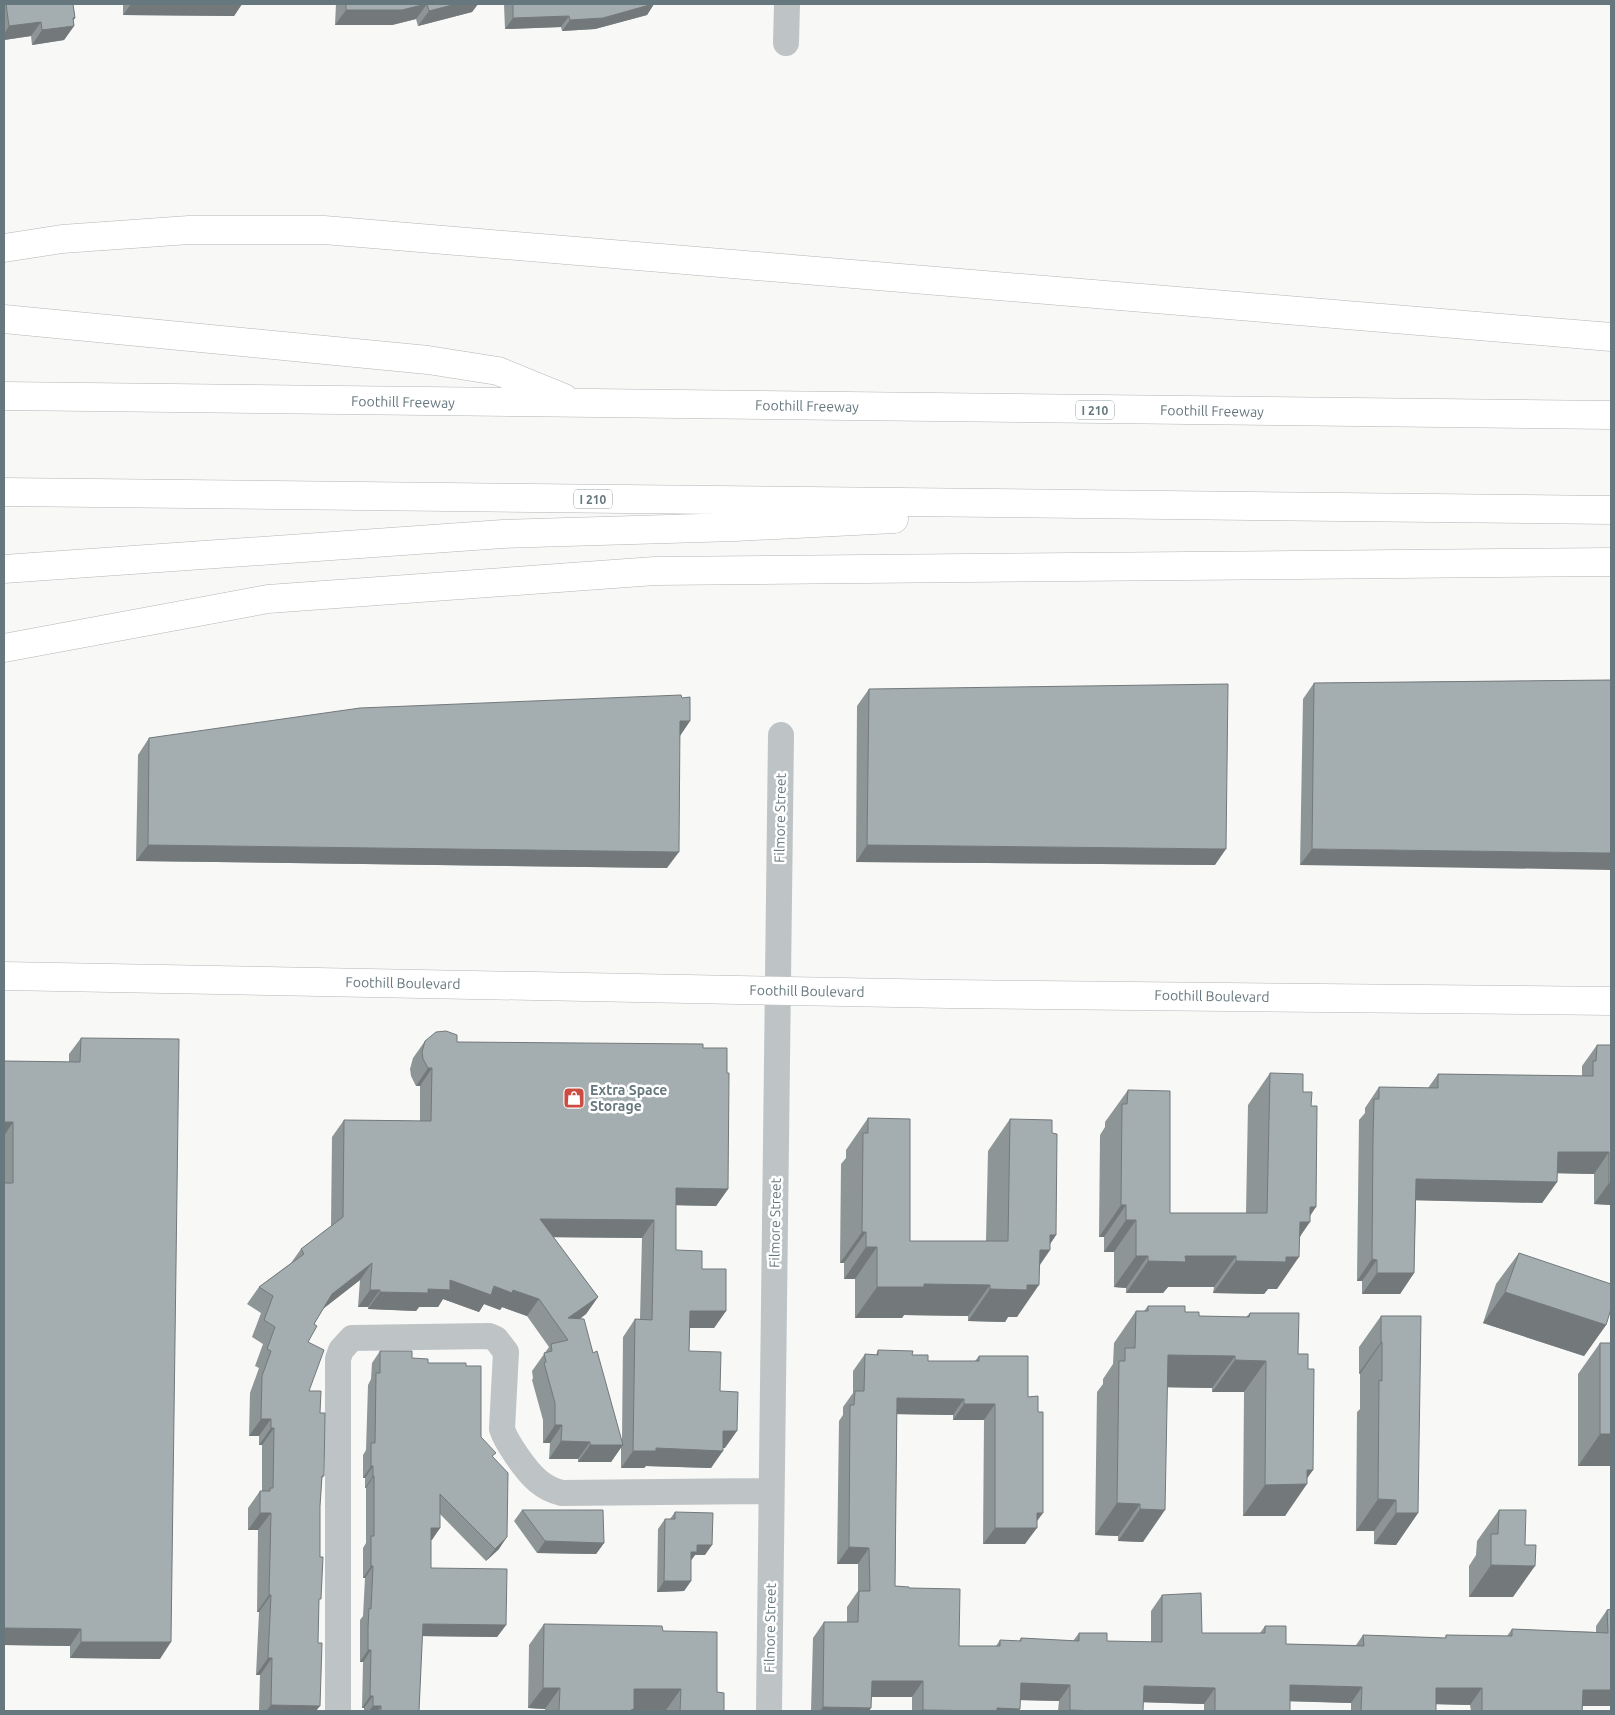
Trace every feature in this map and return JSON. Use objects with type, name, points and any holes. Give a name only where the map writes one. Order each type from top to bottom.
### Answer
[{"type":"main road","points":[[4,248],[62,239],[189,230],[324,230],[1611,337]]},
{"type":"main road","points":[[4,320],[428,360],[498,371],[579,404]]},
{"type":"main road","name":"Foothill Freeway","points":[[4,396],[1611,415]]},
{"type":"main road","name":"I 210","points":[[4,492],[1611,510]]},
{"type":"main road","points":[[4,569],[503,534],[734,527],[1183,505]]},
{"type":"main road","points":[[4,648],[268,599],[655,572],[1611,562]]},
{"type":"main road","name":"Foothill Boulevard","points":[[4,976],[777,990],[1611,1001]]},
{"type":"street","points":[[786,43],[787,4]]},
{"type":"street","name":"Filmore Street","points":[[768,1711],[781,735]]},
{"type":"street","points":[[338,1711],[338,1359],[341,1350],[352,1338],[489,1336],[496,1339],[506,1352],[502,1429],[505,1440],[537,1480],[552,1490],[562,1493],[771,1491]]},
{"type":"building","points":[[6,4],[73,4],[74,26],[42,30],[41,22],[9,26]]},
{"type":"building","points":[[346,4],[426,4],[402,10],[346,10]]},
{"type":"building","points":[[427,4],[456,4],[429,11]]},
{"type":"building","points":[[513,4],[653,4],[603,18],[570,20],[569,16],[513,18]]},
{"type":"building","points":[[1611,680],[1611,853],[1312,849],[1314,683]]},
{"type":"building","points":[[1228,684],[1226,849],[867,845],[869,689]]},
{"type":"building","points":[[681,695],[682,698],[690,697],[690,721],[680,721],[679,852],[148,845],[149,738],[360,708]]},
{"type":"building","points":[[446,1031],[457,1035],[457,1042],[703,1044],[703,1048],[727,1048],[727,1073],[729,1073],[728,1189],[676,1188],[676,1250],[702,1251],[702,1269],[726,1269],[726,1311],[690,1311],[689,1351],[721,1352],[720,1391],[738,1392],[737,1431],[723,1431],[723,1451],[656,1448],[656,1451],[633,1451],[635,1319],[652,1320],[654,1220],[540,1219],[598,1297],[568,1318],[584,1319],[593,1353],[597,1351],[623,1445],[590,1445],[590,1442],[561,1441],[562,1425],[555,1425],[555,1403],[544,1363],[546,1362],[544,1353],[552,1351],[551,1344],[568,1340],[539,1299],[513,1290],[512,1293],[494,1286],[491,1295],[450,1280],[450,1290],[428,1289],[428,1293],[370,1290],[372,1263],[332,1294],[314,1324],[317,1326],[308,1342],[324,1350],[309,1391],[321,1391],[320,1413],[325,1413],[324,1476],[322,1476],[320,1506],[320,1557],[323,1557],[321,1599],[319,1599],[318,1643],[322,1643],[320,1706],[271,1705],[272,1658],[268,1658],[271,1595],[269,1595],[271,1513],[260,1513],[260,1491],[270,1491],[270,1488],[273,1488],[274,1428],[271,1428],[271,1419],[261,1419],[262,1376],[271,1351],[267,1349],[275,1327],[264,1320],[273,1296],[259,1287],[304,1254],[301,1249],[343,1217],[344,1120],[431,1121],[432,1068],[428,1068],[423,1059],[422,1052],[425,1041],[436,1032]]},
{"type":"building","points":[[81,1038],[179,1039],[171,1642],[81,1642],[81,1629],[4,1628],[4,1183],[13,1183],[13,1122],[4,1122],[4,1061],[80,1062]]},
{"type":"building","points":[[1597,1045],[1611,1045],[1611,1183],[1609,1183],[1609,1152],[1558,1152],[1557,1182],[1416,1179],[1414,1273],[1377,1273],[1377,1260],[1372,1259],[1373,1136],[1374,1099],[1379,1099],[1379,1087],[1438,1088],[1438,1074],[1593,1076],[1593,1061],[1596,1061]]},
{"type":"building","points":[[1270,1073],[1303,1074],[1303,1092],[1312,1092],[1311,1106],[1317,1106],[1316,1207],[1310,1207],[1310,1222],[1300,1222],[1299,1257],[1286,1257],[1286,1262],[1236,1261],[1236,1256],[1185,1256],[1186,1262],[1148,1261],[1148,1256],[1136,1256],[1136,1220],[1126,1220],[1126,1205],[1121,1205],[1122,1104],[1127,1104],[1128,1090],[1170,1091],[1170,1213],[1267,1213]]},
{"type":"building","points":[[868,1118],[910,1119],[910,1241],[1008,1241],[1010,1119],[1052,1120],[1052,1133],[1057,1134],[1056,1235],[1050,1235],[1050,1250],[1040,1250],[1039,1285],[1027,1285],[1027,1290],[990,1289],[990,1285],[924,1284],[924,1287],[877,1287],[877,1247],[866,1247],[866,1232],[862,1232],[863,1133],[868,1133]]},
{"type":"building","points":[[1519,1253],[1611,1284],[1611,1309],[1606,1325],[1505,1292]]},
{"type":"building","points":[[1148,1306],[1185,1306],[1185,1312],[1199,1312],[1199,1316],[1249,1317],[1250,1313],[1299,1313],[1298,1354],[1308,1354],[1308,1369],[1314,1369],[1313,1470],[1307,1470],[1307,1484],[1265,1485],[1266,1361],[1235,1360],[1235,1356],[1168,1355],[1165,1510],[1140,1509],[1140,1504],[1117,1503],[1119,1361],[1125,1361],[1125,1348],[1135,1348],[1136,1311],[1148,1311]]},
{"type":"building","points":[[1381,1316],[1421,1316],[1418,1513],[1396,1513],[1396,1500],[1378,1499],[1379,1380],[1382,1381]]},
{"type":"building","points":[[1600,1343],[1611,1343],[1611,1434],[1600,1434]]},
{"type":"building","points":[[878,1350],[913,1351],[912,1355],[928,1355],[928,1361],[979,1361],[979,1356],[1028,1356],[1028,1397],[1038,1396],[1038,1412],[1043,1412],[1043,1513],[1037,1513],[1037,1528],[995,1528],[995,1404],[964,1404],[964,1399],[897,1398],[895,1586],[960,1589],[959,1646],[1000,1646],[1000,1640],[1021,1641],[1021,1638],[1079,1641],[1079,1633],[1107,1633],[1107,1641],[1162,1642],[1162,1595],[1201,1593],[1202,1633],[1265,1633],[1265,1626],[1286,1626],[1286,1644],[1364,1646],[1363,1635],[1446,1638],[1446,1635],[1512,1636],[1512,1629],[1608,1633],[1607,1610],[1611,1609],[1611,1690],[1583,1690],[1582,1711],[1482,1711],[1482,1688],[1436,1688],[1436,1711],[1361,1711],[1362,1687],[1290,1685],[1290,1711],[1215,1711],[1215,1688],[1144,1686],[1143,1711],[1101,1711],[1070,1710],[1070,1685],[1021,1683],[1020,1709],[997,1708],[997,1711],[923,1710],[923,1681],[872,1681],[871,1708],[823,1707],[824,1622],[858,1622],[859,1591],[870,1591],[869,1548],[849,1547],[850,1405],[854,1405],[855,1391],[864,1391],[865,1354],[878,1355]]},
{"type":"building","points":[[380,1351],[412,1351],[412,1358],[428,1359],[428,1363],[466,1363],[466,1366],[481,1366],[481,1437],[496,1453],[492,1456],[508,1473],[507,1537],[495,1549],[440,1494],[440,1528],[431,1528],[431,1568],[507,1569],[506,1625],[423,1624],[419,1711],[381,1711],[381,1706],[373,1706],[373,1696],[370,1696],[371,1650],[368,1650],[368,1628],[373,1566],[371,1566],[371,1536],[374,1536],[374,1476],[373,1466],[371,1466],[371,1443],[375,1443],[376,1373],[380,1373]]},
{"type":"building","points":[[522,1510],[603,1510],[604,1543],[545,1541]]},
{"type":"building","points":[[1499,1510],[1526,1510],[1525,1545],[1536,1545],[1535,1566],[1491,1565],[1491,1534],[1498,1534]]},
{"type":"building","points":[[675,1512],[713,1513],[712,1545],[697,1545],[697,1552],[691,1552],[691,1581],[664,1581],[665,1519],[675,1519]]},
{"type":"building","points":[[544,1624],[662,1626],[663,1631],[717,1632],[717,1692],[724,1693],[724,1711],[680,1711],[681,1689],[634,1689],[634,1709],[631,1711],[559,1711],[560,1688],[543,1688]]},
{"type":"place","name":"Extra Space Storage","points":[[574,1098]]}]
